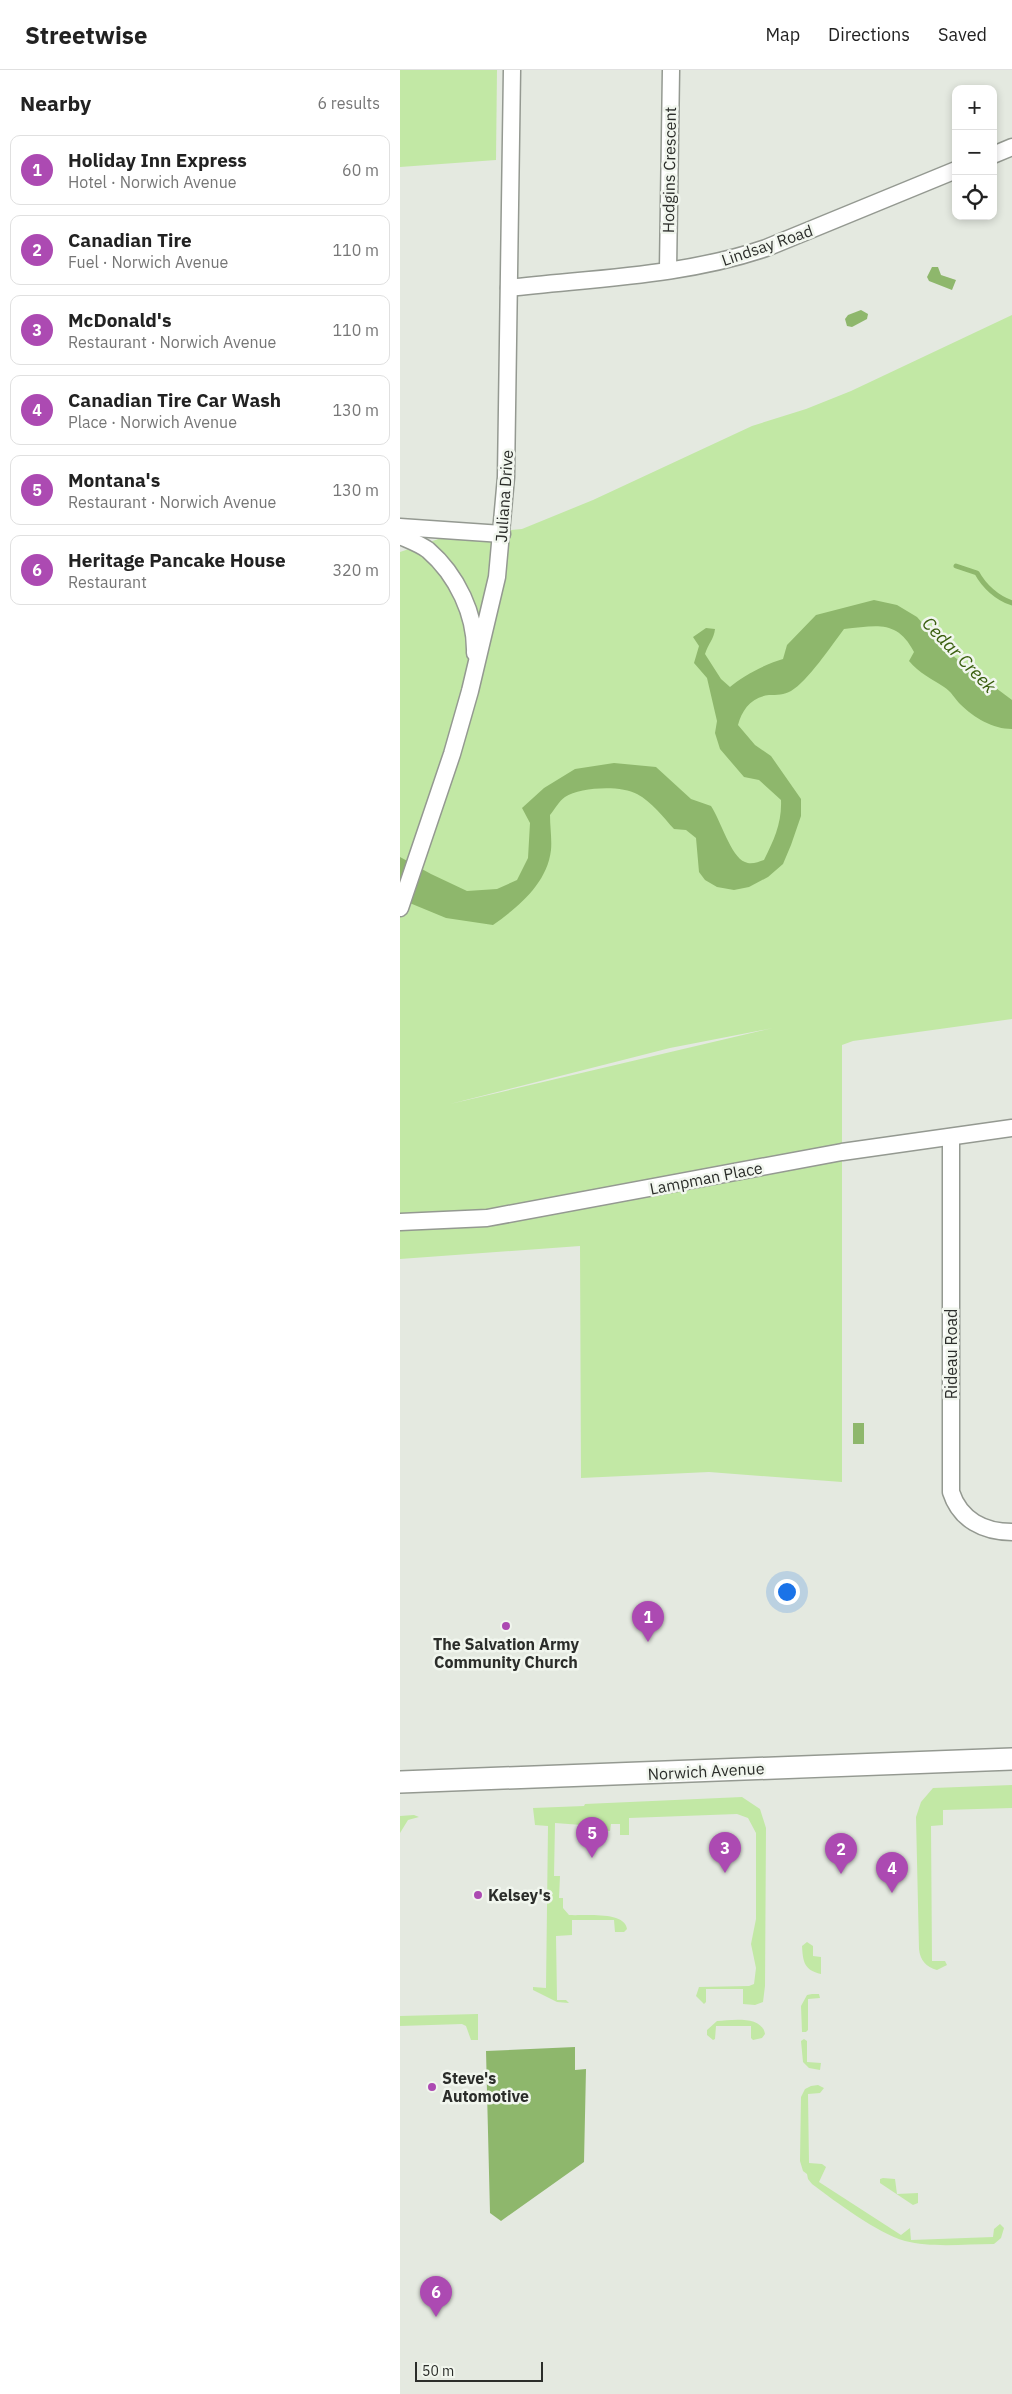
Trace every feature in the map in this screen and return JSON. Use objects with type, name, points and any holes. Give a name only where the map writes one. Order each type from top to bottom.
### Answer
[{"type":"main road","name":"Norwich Avenue","points":[[400,1782],[1012,1758]]},
{"type":"street","name":"Juliana Drive","points":[[400,908],[421,848],[470,691],[491,610],[502,534],[506,477],[512,70]]},
{"type":"street","name":"Hodgins Crescent","points":[[668,270],[671,70]]},
{"type":"street","points":[[997,153],[1012,147]]},
{"type":"street","name":"Lindsay Road","points":[[509,288],[668,270],[735,259],[952,172]]},
{"type":"street","points":[[400,527],[502,534]]},
{"type":"street","points":[[400,536],[427,550],[452,578],[465,601],[473,627],[475,651],[470,691]]},
{"type":"street","name":"Lampman Place","points":[[400,1222],[487,1218],[842,1152],[1012,1128]]},
{"type":"street","name":"Rideau Road","points":[[950,1137],[951,1492],[958,1507],[975,1523],[995,1531],[1012,1532]]},
{"type":"shaded area","points":[[400,70],[497,70],[496,160],[400,167]]},
{"type":"shaded area","points":[[932,267],[938,267],[941,275],[956,280],[952,290],[929,281],[927,277]]},
{"type":"shaded area","points":[[861,310],[868,314],[867,319],[852,327],[847,326],[845,319],[848,315]]},
{"type":"shaded area","points":[[1012,315],[1012,1019],[853,1041],[842,1045],[842,1482],[709,1472],[581,1478],[580,1246],[400,1259],[400,552],[450,535],[522,529],[593,500],[752,426],[806,409],[851,391]],"holes":[[[773,1028],[450,1104],[670,1048]]]},
{"type":"shaded area","points":[[874,600],[897,605],[917,617],[949,653],[1012,700],[1012,729],[991,725],[971,714],[951,693],[917,669],[909,661],[914,652],[907,641],[893,629],[876,626],[844,629],[819,663],[798,686],[786,693],[763,696],[752,701],[742,714],[738,725],[755,745],[771,756],[801,799],[801,816],[783,864],[768,877],[749,887],[734,890],[717,887],[705,880],[699,872],[696,838],[686,830],[674,829],[652,805],[637,794],[621,789],[601,788],[580,791],[565,797],[559,803],[550,815],[551,850],[544,874],[530,894],[493,925],[446,918],[400,899],[400,857],[467,891],[497,889],[517,880],[528,858],[530,823],[522,808],[544,788],[575,769],[614,763],[656,767],[691,799],[711,806],[730,846],[740,859],[750,863],[764,860],[779,824],[781,800],[759,780],[744,777],[720,749],[715,733],[717,721],[707,678],[694,663],[699,646],[693,637],[706,628],[715,629],[705,654],[721,679],[730,687],[755,670],[783,659],[787,645],[816,615]]},
{"type":"shaded area","points":[[853,1423],[864,1423],[864,1444],[853,1444]]},
{"type":"shaded area","points":[[1012,1785],[1012,1808],[943,1810],[943,1825],[931,1826],[932,1961],[945,1961],[947,1965],[937,1970],[933,1969],[924,1962],[919,1949],[916,1817],[921,1802],[933,1788]]},
{"type":"shaded area","points":[[742,1797],[760,1809],[766,1828],[765,1986],[763,2002],[755,2005],[743,2004],[743,1989],[706,1989],[706,2002],[704,2004],[696,1996],[699,1987],[749,1986],[754,1984],[756,1968],[751,1944],[756,1919],[756,1833],[748,1818],[737,1814],[629,1818],[629,1835],[620,1835],[620,1824],[611,1824],[610,1831],[596,1831],[595,1826],[555,1823],[554,1876],[560,1876],[559,1898],[563,1898],[563,1908],[569,1915],[603,1916],[619,1919],[625,1923],[627,1929],[624,1932],[615,1932],[614,1920],[572,1920],[572,1935],[556,1936],[557,2000],[566,2000],[569,2003],[557,2002],[533,1990],[533,1987],[546,1988],[548,1826],[535,1825],[533,1808]]},
{"type":"shaded area","points":[[414,1815],[419,1817],[408,1820],[400,1833],[400,1816]]},
{"type":"shaded area","points":[[807,1942],[813,1946],[813,1956],[821,1957],[821,1974],[808,1968],[806,1964],[802,1946]]},
{"type":"shaded area","points":[[819,1994],[820,1998],[808,1999],[808,2030],[802,2032],[801,2006],[807,1995]]},
{"type":"shaded area","points":[[478,2014],[478,2040],[471,2040],[466,2026],[462,2024],[400,2026],[400,2016]]},
{"type":"shaded area","points":[[717,2021],[752,2021],[763,2028],[765,2034],[762,2038],[753,2040],[751,2038],[751,2026],[716,2026],[715,2039],[713,2040],[707,2035],[707,2030]]},
{"type":"shaded area","points":[[804,2039],[807,2041],[807,2062],[821,2063],[820,2070],[809,2068],[803,2062],[801,2041]]},
{"type":"shaded area","points":[[575,2047],[575,2070],[586,2069],[584,2162],[501,2221],[490,2213],[486,2051]]},
{"type":"shaded area","points":[[818,2085],[824,2088],[820,2093],[808,2094],[809,2163],[822,2164],[826,2167],[819,2182],[901,2235],[910,2228],[911,2240],[993,2237],[994,2229],[1000,2224],[1004,2228],[1001,2238],[994,2244],[937,2245],[905,2241],[870,2224],[812,2184],[807,2174],[803,2171],[800,2161],[801,2097],[805,2089]]},
{"type":"shaded area","points":[[880,2179],[895,2179],[897,2194],[918,2193],[918,2203],[913,2205],[880,2183]]},
{"type":"waterway","points":[[956,566],[977,573],[992,591],[1012,603]]},
{"type":"place","name":"The Salvation Army Community Church","points":[[506,1626]]},
{"type":"place","name":"Holiday Inn Express","points":[[648,1642]]},
{"type":"place","name":"Montana's","points":[[592,1858]]},
{"type":"place","name":"McDonald's","points":[[725,1873]]},
{"type":"place","name":"Canadian Tire","points":[[841,1874]]},
{"type":"place","name":"Canadian Tire Car Wash","points":[[892,1893]]},
{"type":"place","name":"Kelsey's","points":[[478,1895]]},
{"type":"place","name":"Steve's Automotive","points":[[432,2087]]},
{"type":"place","name":"Heritage Pancake House","points":[[436,2317]]},
{"type":"water label","name":"Cedar Creek","points":[[959,655]]}]
